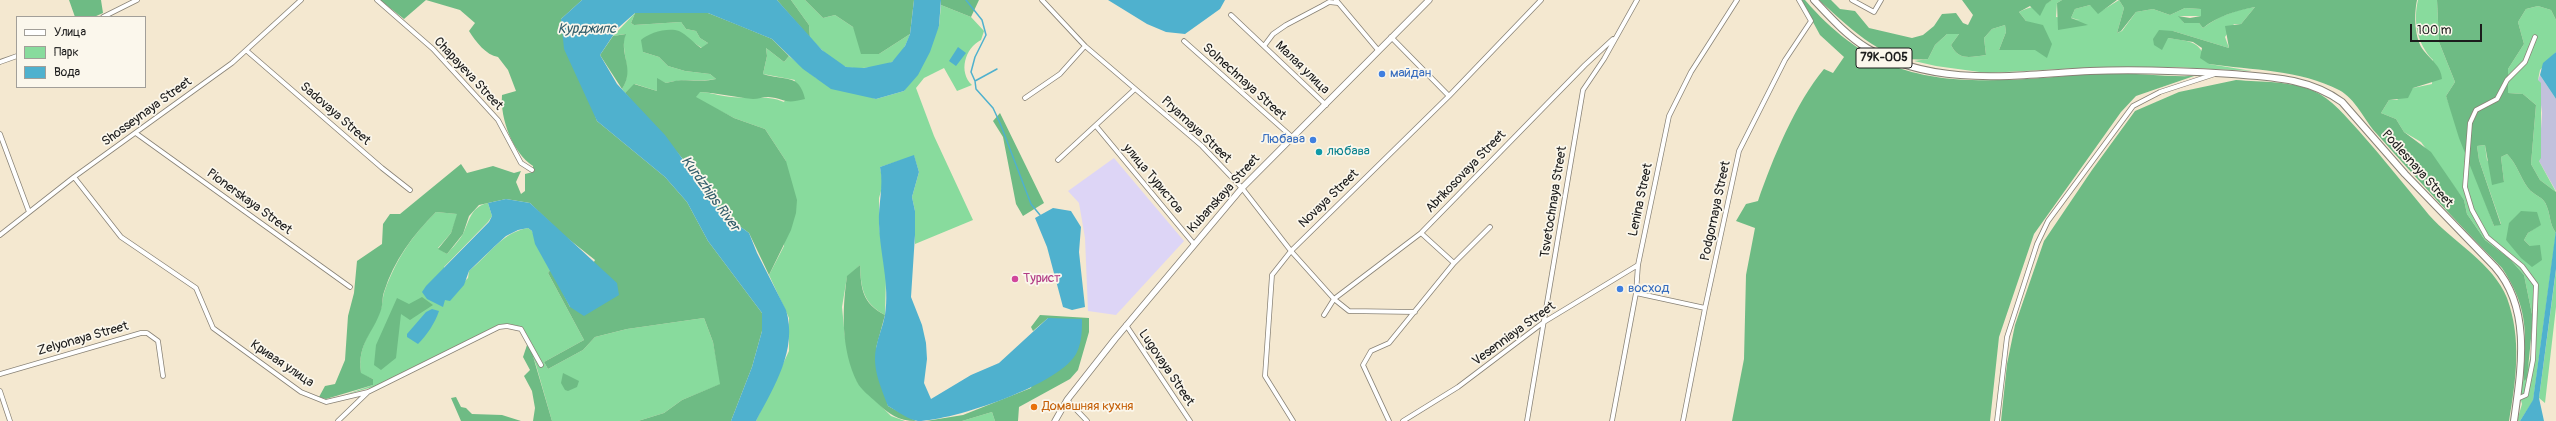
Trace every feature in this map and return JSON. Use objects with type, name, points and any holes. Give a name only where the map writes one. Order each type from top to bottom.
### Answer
[{"type":"main road","name":"Kubanskaya Street","points":[[1055,421],[1067,400],[1126,326],[1242,188],[1429,0]]},
{"type":"main road","name":"Podlesnaya Street","points":[[1814,0],[1852,37],[1884,58],[1925,70],[1974,77],[2104,71],[2217,73],[2299,81],[2329,93],[2342,102],[2405,174],[2495,267],[2508,284],[2518,312],[2521,360],[2514,421]]},
{"type":"street","points":[[105,16],[137,0]]},
{"type":"street","name":"Shosseynaya Street","points":[[0,235],[74,177],[137,134],[247,51],[301,0]]},
{"type":"street","name":"Chapayeva Street","points":[[377,0],[433,49],[498,120],[521,164],[532,170]]},
{"type":"street","name":"Pryamaya Street","points":[[1042,0],[1085,46],[1202,146],[1242,188],[1291,251],[1334,299],[1349,311],[1415,312]]},
{"type":"street","name":"Novaya Street","points":[[1293,421],[1265,376],[1272,275],[1291,251],[1449,96],[1541,0]]},
{"type":"street","name":"Tsvetochnaya Street","points":[[1527,421],[1583,90],[1604,59],[1637,0]]},
{"type":"street","name":"Lenina Street","points":[[1612,421],[1636,293],[1638,265],[1669,116],[1691,72],[1737,0]]},
{"type":"street","name":"Podgornaya Street","points":[[1683,421],[1705,308],[1739,151],[1785,60],[1811,21],[1799,0]]},
{"type":"street","points":[[1852,0],[1874,12],[1881,0]]},
{"type":"street","name":"Малая улица","points":[[1264,46],[1273,34],[1286,25],[1312,13],[1329,2],[1337,1],[1378,50]]},
{"type":"street","name":"Малая улица","points":[[1231,15],[1326,105]]},
{"type":"street","name":"Abrikosovaya Street","points":[[1324,315],[1334,299],[1421,233],[1579,70],[1616,36]]},
{"type":"street","points":[[1391,37],[1449,96]]},
{"type":"street","points":[[2517,399],[2526,395],[2532,370],[2536,285],[2522,266],[2487,237],[2478,224],[2465,187],[2470,123],[2476,110],[2497,99],[2507,80],[2525,62],[2535,37]]},
{"type":"street","name":"Solnechnaya Street","points":[[1184,41],[1292,137]]},
{"type":"street","points":[[1025,98],[1060,74],[1085,46]]},
{"type":"street","name":"Sadovaya Street","points":[[247,51],[382,168],[410,190]]},
{"type":"street","points":[[0,62],[16,56]]},
{"type":"street","points":[[1997,421],[2007,337],[2037,244],[2048,221],[2133,106],[2154,94],[2217,73]]},
{"type":"street","points":[[1058,160],[1135,89]]},
{"type":"street","name":"улица Туристов","points":[[1096,126],[1194,244]]},
{"type":"street","points":[[0,134],[29,212]]},
{"type":"street","name":"Pionerskaya Street","points":[[137,134],[350,287]]},
{"type":"street","name":"Кривая улица","points":[[74,177],[121,237],[196,288],[213,328],[301,392],[326,402],[368,392],[433,362],[499,327],[507,326],[521,329],[541,365]]},
{"type":"street","points":[[1390,421],[1363,365],[1371,351],[1389,343],[1454,263],[1490,227]]},
{"type":"street","points":[[1421,233],[1454,263]]},
{"type":"street","name":"Vesenniaya Street","points":[[1403,421],[1458,387],[1544,322],[1638,265]]},
{"type":"street","points":[[1636,293],[1705,308]]},
{"type":"street","name":"Lugovaya Street","points":[[1126,326],[1190,421]]},
{"type":"street","name":"Zelyonaya Street","points":[[0,374],[141,333],[147,333],[158,341],[163,376]]},
{"type":"street","points":[[0,391],[10,421]]},
{"type":"street","points":[[338,421],[368,392]]},
{"type":"street","points":[[1067,400],[1087,421]]},
{"type":"shaded area","points":[[2540,75],[2556,99],[2556,191],[2539,161],[2542,113],[2538,80]]},
{"type":"shaded area","points":[[1114,158],[1184,241],[1116,315],[1088,311],[1085,238],[1079,203],[1068,191]]},
{"type":"green space","points":[[69,0],[101,0],[103,13],[96,16],[75,16]]},
{"type":"green space","points":[[380,0],[426,0],[404,19]]},
{"type":"green space","points":[[426,0],[582,0],[561,19],[597,121],[665,177],[687,202],[708,241],[762,313],[762,331],[752,367],[731,421],[638,421],[664,413],[682,400],[720,384],[713,342],[704,318],[627,329],[595,337],[583,350],[548,369],[544,362],[584,340],[548,273],[551,269],[570,307],[595,260],[561,233],[530,203],[506,199],[479,205],[469,216],[463,234],[447,254],[438,249],[451,233],[457,214],[436,212],[412,239],[393,269],[383,294],[381,310],[378,318],[363,346],[360,363],[361,373],[373,379],[373,385],[326,399],[319,397],[325,386],[335,384],[345,360],[348,316],[354,293],[357,261],[382,244],[383,224],[390,214],[400,214],[461,164],[467,173],[493,166],[514,173],[521,171],[516,182],[521,194],[525,191],[525,174],[533,172],[533,166],[519,153],[509,135],[503,114],[502,95],[516,91],[508,70],[498,57],[485,51],[475,39],[469,31],[475,23],[460,10]]},
{"type":"green space","points":[[777,0],[791,0],[809,25],[810,38]]},
{"type":"green space","points":[[791,0],[805,0],[823,18],[835,15],[853,27],[879,54],[910,34],[900,54],[892,62],[869,68],[846,67],[841,65],[822,50],[810,38],[809,25]]},
{"type":"green space","points":[[805,0],[914,0],[910,34],[879,54],[861,54],[853,27],[835,15],[823,18]]},
{"type":"green space","points":[[941,0],[979,0],[971,17],[941,5]]},
{"type":"green space","points":[[1801,0],[1805,0],[1831,27],[1857,47],[1883,62],[1911,72],[1971,80],[2004,80],[2107,73],[2194,76],[2136,96],[2121,112],[2034,234],[1999,337],[1990,421],[1732,421],[1744,359],[1746,275],[1755,228],[1736,221],[1746,204],[1758,201],[1770,168],[1786,132],[1814,82],[1824,69],[1833,73],[1844,57],[1820,35]]},
{"type":"green space","points":[[1819,0],[1831,0],[1840,9],[1855,11],[1869,28],[1912,38],[1923,35],[1934,26],[1942,14],[1956,13],[1963,23],[1968,25],[1973,15],[1962,0],[2052,0],[2046,4],[2040,16],[2030,6],[2019,12],[2026,21],[2043,25],[2052,44],[2047,58],[2035,50],[1999,50],[2006,32],[2005,25],[1992,29],[1984,38],[1986,55],[1970,57],[1961,56],[1951,45],[1959,34],[1947,34],[1935,45],[1928,59],[1912,59],[1897,56],[1868,42]]},
{"type":"green space","points":[[2052,0],[2062,0],[2057,3],[2056,17],[2080,20],[2071,18],[2075,9],[2090,5],[2103,10],[2119,0],[2124,8],[2117,33],[2122,31],[2136,12],[2153,9],[2170,15],[2185,8],[2201,9],[2201,16],[2179,16],[2184,23],[2199,23],[2203,28],[2228,14],[2255,7],[2241,24],[2234,24],[2225,37],[2229,48],[2173,31],[2168,38],[2183,40],[2198,46],[2209,64],[2252,71],[2173,67],[2099,67],[1987,73],[1936,66],[1914,61],[1928,59],[1935,45],[1947,34],[1959,34],[1951,45],[1961,56],[1970,57],[1986,55],[1984,38],[1992,29],[2005,25],[2006,32],[1999,50],[2035,50],[2026,21],[2019,12]]},
{"type":"green space","points":[[2062,0],[2117,0],[2098,14],[2090,5],[2075,9],[2071,18],[2088,25],[2058,30],[2057,3]]},
{"type":"green space","points":[[2119,0],[2417,0],[2415,19],[2418,40],[2424,51],[2438,67],[2442,79],[2413,88],[2408,98],[2389,100],[2381,113],[2396,119],[2404,132],[2431,152],[2464,200],[2467,214],[2485,240],[2509,258],[2524,275],[2533,319],[2527,378],[2524,381],[2525,338],[2521,308],[2514,288],[2502,268],[2454,219],[2376,133],[2355,104],[2345,94],[2324,83],[2309,78],[2276,72],[2209,64],[2200,58],[2202,48],[2193,42],[2168,38],[2162,50],[2154,45],[2153,39],[2159,30],[2173,31],[2229,48],[2225,26],[2241,24],[2255,7],[2227,14],[2203,28],[2199,23],[2184,23],[2178,16],[2190,18],[2201,16],[2201,9],[2185,8],[2170,15],[2153,9],[2136,12],[2121,31],[2117,33],[2124,8]]},
{"type":"green space","points":[[2418,0],[2437,0],[2439,42],[2455,82],[2446,96],[2494,226],[2501,224],[2479,160],[2477,146],[2485,145],[2487,160],[2504,182],[2501,157],[2507,154],[2528,188],[2546,203],[2552,226],[2556,233],[2533,401],[2520,421],[2517,421],[2522,404],[2520,397],[2523,377],[2524,381],[2531,355],[2533,319],[2524,275],[2509,258],[2485,240],[2467,214],[2464,200],[2421,142],[2404,132],[2396,119],[2381,113],[2389,100],[2397,100],[2413,88],[2432,84],[2433,60],[2423,47],[2420,40],[2416,24]],"holes":[[[2541,224],[2528,233],[2524,240],[2530,246],[2506,240]]]},
{"type":"green space","points":[[2437,0],[2556,0],[2556,20],[2551,10],[2538,6],[2526,9],[2518,22],[2524,44],[2508,69],[2508,93],[2523,94],[2536,105],[2531,164],[2540,180],[2556,192],[2556,233],[2552,226],[2546,203],[2528,188],[2507,154],[2501,157],[2504,182],[2492,185],[2485,145],[2477,146],[2479,160],[2501,225],[2494,226],[2459,138],[2446,96],[2455,82],[2439,42]]},
{"type":"green space","points":[[941,5],[971,17],[984,31],[981,40],[975,44],[967,54],[965,61],[965,74],[972,85],[957,91],[944,68],[924,78],[916,88],[934,136],[973,220],[915,244],[915,211],[912,197],[919,172],[914,156],[880,167],[883,184],[879,198],[879,226],[886,278],[885,315],[872,306],[865,294],[861,281],[860,265],[847,277],[842,307],[845,338],[858,383],[891,416],[905,421],[756,421],[789,351],[789,318],[769,275],[784,246],[786,161],[765,129],[734,118],[695,98],[699,92],[703,92],[732,97],[770,98],[784,102],[795,80],[763,74],[767,56],[766,48],[784,62],[789,56],[816,78],[876,99],[904,91],[939,26]]},
{"type":"green space","points":[[2538,6],[2551,10],[2556,20],[2556,52],[2540,70],[2538,80],[2541,83],[2541,158],[2539,161],[2556,192],[2540,180],[2531,164],[2536,105],[2523,94],[2508,93],[2508,69],[2524,44],[2518,22],[2526,9]]},
{"type":"green space","points":[[635,13],[631,23],[634,25],[681,22],[686,29],[696,31],[700,38],[708,43],[702,48],[676,32],[671,31],[660,36],[643,52],[659,57],[668,66],[685,71],[710,74],[716,79],[666,83],[657,79],[657,91],[635,84],[625,93],[622,89],[627,75],[624,48],[625,34],[613,36]]},
{"type":"green space","points":[[635,13],[708,13],[772,39],[789,56],[784,62],[766,48],[767,56],[763,74],[790,79],[799,85],[805,99],[788,101],[768,97],[753,99],[700,92],[696,97],[734,118],[765,129],[786,161],[797,200],[796,213],[791,230],[769,275],[749,233],[723,214],[690,167],[625,93],[634,84],[657,91],[657,78],[666,83],[679,80],[716,79],[710,74],[685,71],[668,66],[659,57],[643,52],[641,40],[648,35],[664,30],[679,31],[701,48],[708,43],[700,38],[696,31],[686,29],[681,22],[634,25],[631,23]]},
{"type":"green space","points":[[626,34],[624,48],[627,74],[626,81],[622,89],[600,55],[613,36]]},
{"type":"green space","points":[[2236,80],[2276,82],[2296,85],[2321,94],[2359,131],[2429,215],[2482,263],[2501,285],[2512,313],[2516,344],[2514,390],[2509,421],[2001,421],[2007,364],[2015,325],[2044,241],[2092,170],[2135,111],[2179,92]]},
{"type":"green space","points":[[1000,113],[1044,203],[1023,216],[1016,204],[1003,137],[993,121]]},
{"type":"green space","points":[[488,203],[492,216],[488,222],[444,267],[445,300],[468,278],[469,271],[496,245],[510,234],[528,228],[532,231],[551,269],[548,273],[584,340],[544,362],[548,369],[583,350],[595,337],[627,329],[704,318],[713,342],[721,384],[682,400],[664,413],[638,421],[552,421],[536,365],[522,328],[515,325],[498,325],[380,385],[344,395],[373,385],[373,379],[361,374],[360,364],[363,347],[381,309],[384,293],[390,278],[412,239],[436,212],[458,214],[451,233],[438,248],[447,254],[463,234],[474,211],[478,207]]},
{"type":"green space","points":[[2521,211],[2537,212],[2541,225],[2528,233],[2524,240],[2530,246],[2540,245],[2542,260],[2532,267],[2521,258],[2506,240],[2509,223]]},
{"type":"green space","points":[[860,265],[862,288],[867,300],[872,306],[885,315],[876,348],[888,406],[916,421],[904,420],[885,410],[861,388],[852,369],[845,343],[844,303],[847,276]]},
{"type":"green space","points":[[2556,270],[2556,307],[2545,403],[2539,398]]},
{"type":"green space","points":[[422,297],[433,305],[410,320],[401,314],[396,358],[381,370],[374,365],[376,345],[397,298],[409,304]]},
{"type":"green space","points":[[1040,315],[1089,318],[1089,332],[1078,370],[1070,379],[1019,407],[1018,421],[995,421],[992,412],[962,421],[926,421],[963,415],[1031,388],[1048,318],[1033,331],[1031,327]]},
{"type":"green space","points":[[527,345],[530,346],[552,421],[533,421],[535,408],[532,391],[524,376],[530,370],[523,357]]},
{"type":"green space","points":[[563,373],[579,381],[577,387],[568,391],[565,390],[561,383]]},
{"type":"green space","points":[[456,397],[461,407],[466,408],[472,414],[502,415],[521,421],[461,421],[451,398]]},
{"type":"green space","points":[[992,412],[995,421],[962,421]]},
{"type":"water","name":"Курджипс","points":[[582,0],[777,0],[822,50],[846,67],[864,68],[892,62],[905,46],[910,34],[914,0],[941,0],[939,26],[930,52],[918,75],[904,91],[876,99],[831,89],[803,69],[772,39],[708,13],[635,13],[618,28],[600,55],[617,84],[665,135],[723,214],[749,233],[757,253],[786,310],[789,325],[787,353],[777,381],[756,421],[731,421],[752,367],[762,331],[762,313],[708,241],[687,202],[665,177],[597,121],[564,49],[561,19]]},
{"type":"water","points":[[1108,0],[1225,0],[1220,9],[1185,34],[1166,32],[1147,24]]},
{"type":"water","points":[[958,47],[966,53],[956,66],[949,61]]},
{"type":"water","points":[[2556,52],[2556,99],[2540,75],[2543,63]]},
{"type":"water","points":[[914,155],[919,172],[912,197],[915,211],[915,235],[911,297],[922,325],[926,343],[927,359],[924,383],[931,399],[971,375],[999,363],[1048,318],[1082,319],[1081,340],[1077,352],[1068,364],[1051,376],[1030,388],[980,408],[955,415],[918,421],[907,417],[888,406],[880,385],[875,363],[877,344],[885,315],[886,304],[886,281],[879,224],[881,189],[880,167]]},
{"type":"water","points":[[506,199],[530,203],[617,283],[619,295],[584,316],[570,307],[535,244],[532,231],[528,228],[518,230],[506,236],[495,246],[469,271],[464,285],[450,301],[445,300],[443,307],[427,299],[422,292],[426,286],[489,222],[492,216],[488,203]]},
{"type":"water","points":[[1053,208],[1071,211],[1081,227],[1079,252],[1085,307],[1072,310],[1063,307],[1047,247],[1035,218]]},
{"type":"water","points":[[2556,230],[2556,269],[2539,398],[2544,421],[2520,421],[2533,400]]},
{"type":"water","points":[[432,309],[439,311],[425,337],[418,344],[407,337],[407,334],[426,312]]},
{"type":"waterway","points":[[966,0],[982,20],[986,35],[975,57],[971,72],[975,81]]},
{"type":"waterway","points":[[997,69],[975,81],[976,89],[993,108],[1031,204],[1040,215]]},
{"type":"place","name":"майдан","points":[[1382,74]]},
{"type":"place","name":"Любава","points":[[1313,140]]},
{"type":"place","name":"любава","points":[[1319,152]]},
{"type":"place","name":"Турист","points":[[1015,279]]},
{"type":"place","name":"восход","points":[[1620,289]]},
{"type":"place","name":"Домашняя кухня","points":[[1034,407]]},
{"type":"water label","name":"Kurdzhips River","points":[[710,194]]}]
